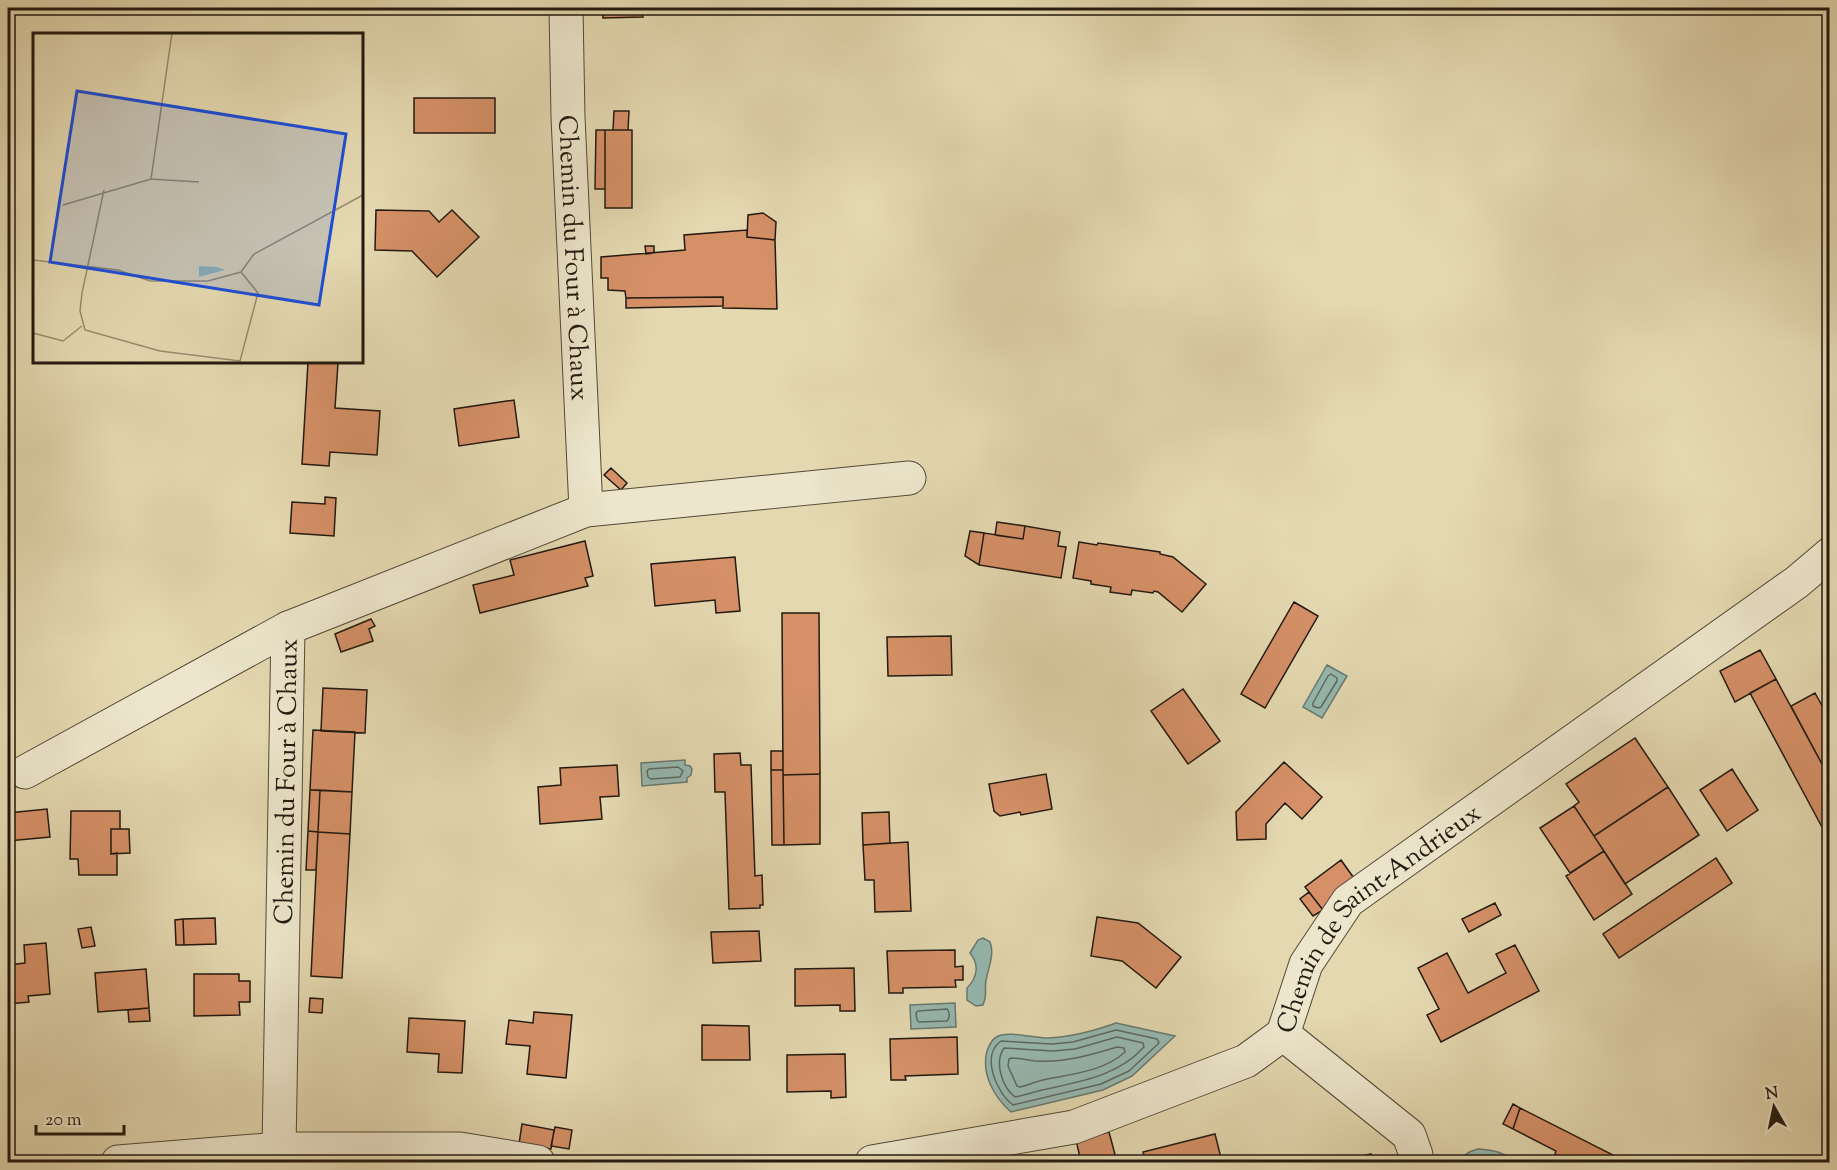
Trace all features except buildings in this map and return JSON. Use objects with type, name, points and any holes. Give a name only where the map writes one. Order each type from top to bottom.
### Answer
[{"type":"street","name":"Chemin du Four à Chaux","points":[[566,8],[568,129],[586,510]]},
{"type":"street","name":"Chemin du Four à Chaux","points":[[277,1156],[288,628],[586,510],[909,478]]},
{"type":"street","name":"Chemin de Saint-Andrieux","points":[[872,1162],[1074,1126],[1246,1061],[1283,1034],[1306,964],[1348,901],[1797,582],[1830,554]]},
{"type":"street","points":[[25,772],[288,628]]},
{"type":"street","points":[[1283,1034],[1409,1134],[1416,1155],[1415,1162]]},
{"type":"street","points":[[118,1162],[460,1149],[538,1162]]},
{"type":"water","points":[[1327,665],[1347,676],[1322,718],[1303,707]]},
{"type":"water","points":[[685,760],[685,765],[692,769],[687,782],[642,786],[641,763]]},
{"type":"water","points":[[983,938],[990,942],[991,956],[983,1005],[976,1006],[967,1000],[967,988],[976,971],[975,962],[970,953],[978,940]]},
{"type":"water","points":[[955,1003],[956,1027],[911,1029],[910,1005]]},
{"type":"water","points":[[1116,1023],[1175,1036],[1132,1076],[1103,1090],[1011,1112],[990,1085],[986,1068],[987,1051],[998,1036],[1009,1034],[1042,1038],[1057,1037],[1099,1029]]},
{"type":"water","points":[[1478,1149],[1499,1152],[1518,1162],[1461,1162],[1467,1153]]}]
